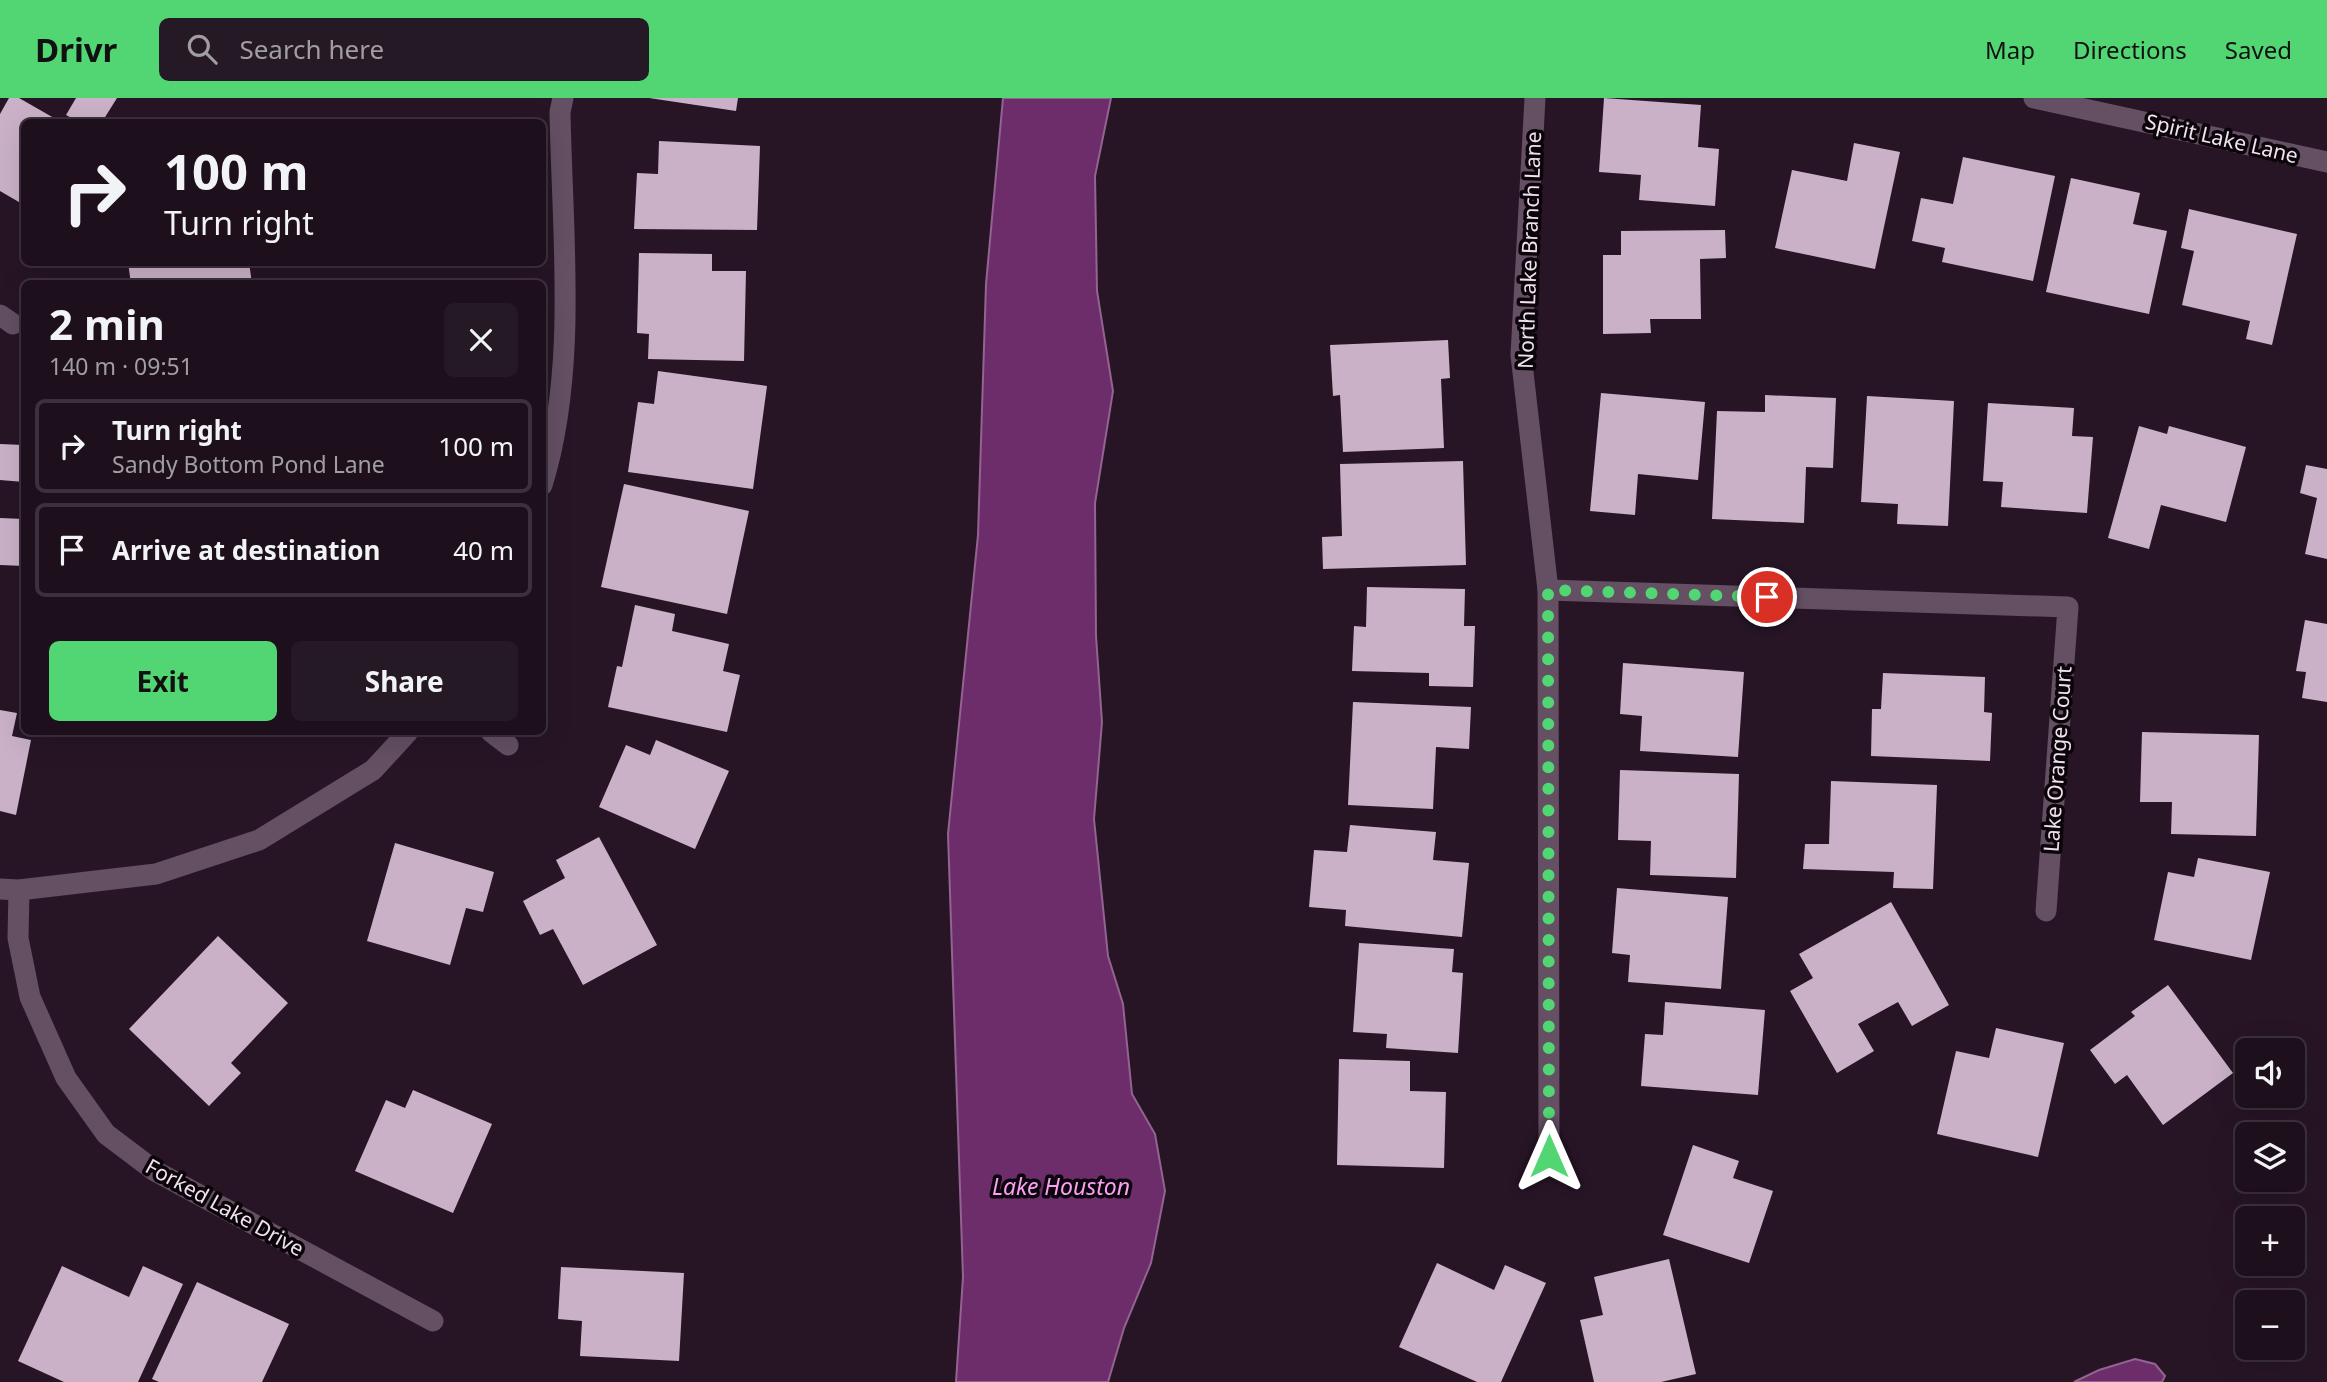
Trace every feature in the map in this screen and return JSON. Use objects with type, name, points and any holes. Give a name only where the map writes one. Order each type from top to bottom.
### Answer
[{"type":"street","points":[[546,473],[553,452],[564,338],[560,112],[563,98]]},
{"type":"street","name":"North Lake Branch Lane","points":[[1535,98],[1521,355],[1548,590],[1549,1156]]},
{"type":"street","name":"Spirit Lake Lane","points":[[2034,98],[2327,162]]},
{"type":"street","name":"Lake Orange Court","points":[[1548,590],[2068,607],[2046,911]]},
{"type":"street","points":[[9,890],[156,874],[259,840],[373,770],[405,735]]},
{"type":"street","name":"Forked Lake Drive","points":[[9,890],[30,997],[66,1078],[106,1134],[155,1171],[433,1321]]},
{"type":"water","name":"Lake Houston","points":[[1003,98],[1111,98],[1095,176],[1097,291],[1113,391],[1095,503],[1096,636],[1102,722],[1094,819],[1108,956],[1123,1004],[1132,1094],[1155,1134],[1165,1191],[1151,1263],[1124,1328],[1108,1382],[956,1382],[963,1277],[948,834],[978,535],[986,284]]},
{"type":"water","points":[[2135,1359],[2155,1364],[2165,1376],[2162,1382],[2074,1382],[2099,1370]]},
{"type":"building","points":[[9,98],[19,98],[56,119],[21,119],[21,203],[0,191],[0,114]]},
{"type":"building","points":[[76,98],[117,98],[104,119],[73,119],[66,115]]},
{"type":"building","points":[[649,98],[738,98],[736,111]]},
{"type":"building","points":[[1604,98],[1701,105],[1698,147],[1719,149],[1715,206],[1639,200],[1641,175],[1599,172]]},
{"type":"building","points":[[659,141],[760,146],[757,230],[634,229],[637,173],[658,174]]},
{"type":"building","points":[[1854,143],[1900,152],[1875,269],[1775,248],[1792,170],[1847,181]]},
{"type":"building","points":[[1963,157],[2055,176],[2033,281],[1942,262],[1945,248],[1912,241],[1921,198],[1953,204]]},
{"type":"building","points":[[2071,178],[2140,193],[2133,224],[2167,231],[2149,314],[2046,292]]},
{"type":"building","points":[[2189,209],[2297,234],[2272,345],[2246,339],[2250,321],[2182,305],[2194,251],[2181,248]]},
{"type":"building","points":[[1725,230],[1726,258],[1700,259],[1701,319],[1650,319],[1651,333],[1603,334],[1603,255],[1621,255],[1621,231]]},
{"type":"building","points":[[639,253],[712,254],[712,271],[746,271],[744,361],[648,359],[649,334],[637,333]]},
{"type":"building","points":[[129,266],[250,266],[251,280],[130,280]]},
{"type":"building","points":[[1448,340],[1450,378],[1441,379],[1444,448],[1343,452],[1340,395],[1333,396],[1330,345]]},
{"type":"building","points":[[658,371],[767,386],[753,489],[628,472],[638,402],[654,404]]},
{"type":"building","points":[[1601,393],[1705,402],[1698,480],[1638,474],[1635,515],[1590,511]]},
{"type":"building","points":[[1765,395],[1836,398],[1833,468],[1806,467],[1804,523],[1712,519],[1717,411],[1765,412]]},
{"type":"building","points":[[1867,396],[1954,401],[1948,526],[1897,524],[1898,504],[1861,502]]},
{"type":"building","points":[[1988,403],[2074,408],[2072,436],[2093,437],[2087,513],[2001,507],[2003,482],[1983,481]]},
{"type":"building","points":[[2139,426],[2167,434],[2169,426],[2246,447],[2226,522],[2161,505],[2149,549],[2108,538]]},
{"type":"building","points":[[0,444],[21,445],[21,482],[0,480]]},
{"type":"building","points":[[1463,461],[1466,565],[1323,569],[1322,537],[1342,536],[1340,464]]},
{"type":"building","points":[[2306,465],[2327,469],[2327,559],[2305,554],[2317,498],[2300,493]]},
{"type":"building","points":[[624,484],[749,511],[727,614],[601,587]]},
{"type":"building","points":[[0,518],[21,519],[21,566],[0,565]]},
{"type":"building","points":[[1367,587],[1465,589],[1464,626],[1475,626],[1473,687],[1429,686],[1429,673],[1352,671],[1354,626],[1366,627]]},
{"type":"building","points":[[635,605],[675,614],[672,631],[729,644],[723,671],[740,675],[727,732],[608,707],[617,666],[622,667]]},
{"type":"building","points":[[2305,620],[2327,624],[2327,702],[2302,698],[2306,672],[2296,671]]},
{"type":"building","points":[[1623,663],[1744,672],[1738,757],[1640,751],[1642,716],[1620,714]]},
{"type":"building","points":[[1883,673],[1985,677],[1984,712],[1992,713],[1990,761],[1871,756],[1872,709],[1881,709]]},
{"type":"building","points":[[1353,702],[1471,707],[1469,749],[1436,747],[1433,809],[1348,805]]},
{"type":"building","points":[[0,710],[17,713],[12,736],[31,740],[16,815],[0,811]]},
{"type":"building","points":[[2142,732],[2259,735],[2256,836],[2171,834],[2172,802],[2140,802]]},
{"type":"building","points":[[656,740],[729,771],[695,849],[599,807],[626,745],[650,755]]},
{"type":"building","points":[[1620,770],[1739,774],[1736,878],[1650,875],[1651,841],[1618,840]]},
{"type":"building","points":[[1831,781],[1937,785],[1933,889],[1893,888],[1894,872],[1803,869],[1805,844],[1829,844]]},
{"type":"building","points":[[1350,825],[1436,832],[1433,860],[1469,863],[1462,937],[1345,926],[1346,910],[1309,907],[1314,850],[1347,852]]},
{"type":"building","points":[[599,837],[657,945],[583,985],[553,929],[540,935],[523,901],[565,878],[556,860]]},
{"type":"building","points":[[395,843],[494,872],[483,912],[466,908],[450,965],[367,941]]},
{"type":"building","points":[[2198,858],[2270,872],[2251,960],[2154,940],[2168,872],[2194,877]]},
{"type":"building","points":[[1617,888],[1728,897],[1721,989],[1628,982],[1630,955],[1612,953]]},
{"type":"building","points":[[1891,902],[1949,1005],[1912,1026],[1898,1002],[1858,1024],[1874,1051],[1837,1073],[1790,991],[1813,978],[1799,954]]},
{"type":"building","points":[[218,936],[288,1003],[231,1063],[241,1073],[209,1106],[129,1029]]},
{"type":"building","points":[[1359,943],[1454,949],[1452,972],[1463,973],[1458,1053],[1386,1048],[1387,1034],[1353,1032]]},
{"type":"building","points":[[2168,985],[2233,1073],[2163,1125],[2127,1075],[2115,1084],[2090,1050],[2135,1016],[2131,1012]]},
{"type":"building","points":[[1665,1002],[1765,1010],[1758,1095],[1641,1086],[1645,1034],[1663,1035]]},
{"type":"building","points":[[1996,1028],[2064,1043],[2038,1157],[1937,1134],[1956,1051],[1989,1058]]},
{"type":"building","points":[[1339,1059],[1410,1061],[1410,1091],[1446,1092],[1444,1168],[1337,1165]]},
{"type":"building","points":[[413,1090],[492,1124],[453,1213],[355,1171],[386,1100],[405,1108]]},
{"type":"building","points":[[1693,1145],[1739,1161],[1733,1178],[1773,1191],[1749,1263],[1663,1235]]},
{"type":"building","points":[[1669,1259],[1696,1374],[1661,1382],[1594,1382],[1580,1320],[1603,1315],[1594,1277]]},
{"type":"building","points":[[1437,1263],[1494,1290],[1505,1265],[1546,1283],[1501,1382],[1477,1382],[1399,1347]]},
{"type":"building","points":[[62,1266],[129,1297],[143,1266],[183,1284],[138,1382],[64,1382],[18,1361]]},
{"type":"building","points":[[561,1267],[684,1273],[679,1361],[580,1356],[582,1321],[558,1319]]},
{"type":"building","points":[[197,1282],[289,1324],[262,1382],[159,1382],[152,1379]]},
{"type":"route","points":[[1549,1156],[1548,590],[1767,597]]}]
